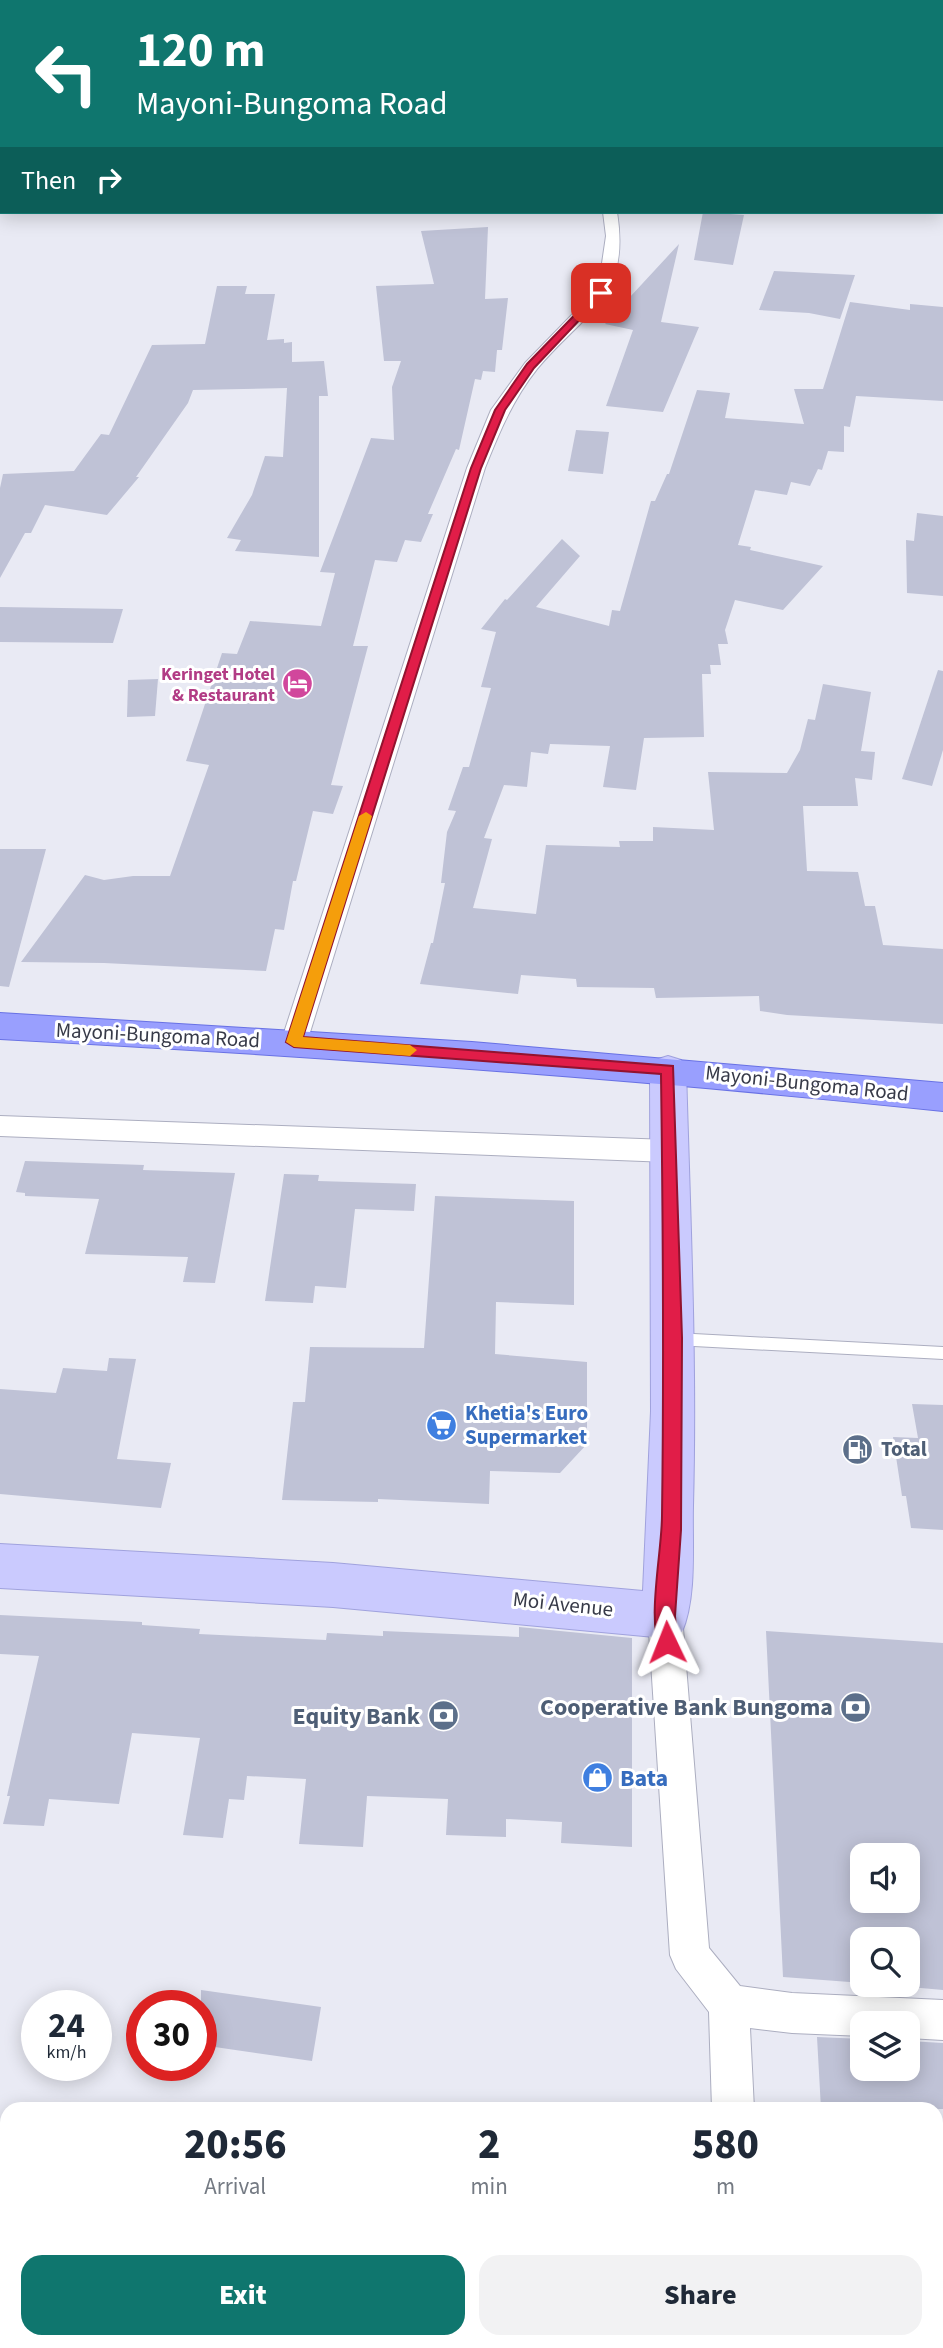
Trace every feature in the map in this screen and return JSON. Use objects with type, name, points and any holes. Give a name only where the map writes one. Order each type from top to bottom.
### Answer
[{"type":"main road","name":"Mayoni-Bungoma Road","points":[[0,1026],[294,1042],[668,1069],[943,1097]]},
{"type":"street","points":[[294,1042],[476,468],[500,410],[531,366],[601,293],[608,270],[612,236],[610,214]]},
{"type":"street","points":[[668,1069],[673,1338],[671,1530],[665,1616],[690,1955],[729,2005],[733,2102]]},
{"type":"street","points":[[0,1126],[669,1151]]},
{"type":"street","name":"Moi Avenue","points":[[0,1566],[223,1577],[457,1594],[665,1616]]},
{"type":"street","points":[[729,2005],[792,2013],[943,2020]]},
{"type":"lane","points":[[673,1338],[943,1353]]},
{"type":"building","points":[[703,214],[744,215],[733,265],[694,260]]},
{"type":"building","points":[[488,227],[485,299],[508,298],[502,350],[497,350],[495,372],[483,371],[481,380],[475,379],[459,450],[456,449],[428,514],[433,514],[421,542],[405,540],[397,562],[375,560],[353,646],[368,646],[331,785],[343,786],[333,814],[313,811],[296,881],[293,881],[284,930],[275,929],[266,971],[21,962],[85,875],[104,880],[133,876],[170,876],[209,765],[186,761],[222,653],[237,654],[250,621],[321,626],[335,573],[320,572],[371,438],[394,440],[392,387],[401,361],[384,361],[376,286],[434,284],[421,231]]},
{"type":"building","points":[[679,244],[661,322],[699,327],[663,412],[606,406],[633,330],[605,324]]},
{"type":"building","points":[[774,271],[855,275],[840,319],[809,313],[759,310]]},
{"type":"building","points":[[217,286],[247,286],[245,294],[275,294],[267,340],[284,339],[284,343],[292,342],[292,362],[324,361],[328,396],[319,396],[319,557],[235,551],[241,540],[227,538],[252,495],[265,456],[283,457],[287,388],[193,390],[188,403],[136,477],[139,477],[107,515],[45,505],[31,533],[25,533],[0,578],[0,488],[3,474],[74,471],[101,434],[109,435],[152,345],[205,344]]},
{"type":"building","points":[[850,302],[910,310],[910,304],[943,307],[943,401],[856,396],[850,427],[844,426],[844,452],[828,451],[822,470],[818,469],[810,486],[791,482],[787,495],[755,490],[738,545],[823,566],[783,610],[735,600],[725,630],[728,644],[718,644],[721,665],[710,665],[711,674],[702,674],[704,737],[644,738],[636,790],[603,787],[610,746],[550,744],[548,754],[531,752],[527,787],[504,785],[484,838],[492,839],[473,908],[536,914],[546,845],[620,847],[619,841],[653,841],[653,827],[714,830],[708,772],[787,773],[800,750],[808,719],[815,720],[823,684],[871,692],[861,751],[875,752],[872,780],[855,778],[858,806],[803,806],[807,871],[858,872],[865,906],[875,906],[883,945],[943,949],[943,1024],[787,1015],[760,1011],[759,996],[656,998],[654,988],[577,987],[576,979],[521,975],[518,994],[420,984],[433,943],[445,883],[441,883],[447,832],[456,811],[448,810],[463,767],[469,767],[491,688],[481,687],[496,632],[481,629],[505,599],[507,600],[562,539],[580,556],[536,607],[609,626],[612,610],[620,611],[651,501],[655,501],[669,474],[697,390],[730,393],[725,418],[804,424],[794,389],[823,389]]},
{"type":"building","points":[[576,430],[609,432],[603,474],[568,471]]},
{"type":"building","points":[[917,513],[943,516],[943,596],[907,593],[906,540],[914,541]]},
{"type":"building","points":[[0,607],[123,609],[113,643],[0,642]]},
{"type":"building","points":[[938,670],[943,671],[943,750],[932,786],[902,779]]},
{"type":"building","points":[[158,679],[155,716],[127,717],[128,680]]},
{"type":"building","points":[[0,849],[46,849],[9,987],[0,986]]},
{"type":"building","points":[[25,1161],[144,1165],[143,1170],[235,1173],[215,1283],[183,1282],[188,1257],[85,1254],[99,1199],[25,1196],[25,1193],[16,1192]]},
{"type":"building","points":[[284,1174],[319,1175],[318,1181],[416,1184],[414,1211],[355,1209],[346,1288],[315,1286],[313,1303],[265,1301]]},
{"type":"building","points":[[435,1196],[574,1201],[574,1305],[496,1302],[495,1354],[587,1362],[587,1444],[560,1473],[490,1471],[489,1504],[378,1499],[378,1502],[282,1500],[293,1402],[305,1402],[310,1347],[424,1348]]},
{"type":"building","points":[[109,1358],[136,1359],[117,1459],[171,1463],[161,1508],[0,1494],[0,1389],[56,1393],[63,1368],[107,1371]]},
{"type":"building","points":[[912,1404],[943,1405],[943,1530],[911,1528],[906,1496],[902,1496],[893,1437],[918,1438]]},
{"type":"building","points":[[0,1615],[142,1622],[142,1625],[200,1629],[199,1634],[326,1640],[327,1633],[383,1636],[383,1631],[519,1637],[519,1627],[632,1638],[632,1847],[561,1843],[562,1822],[506,1819],[506,1837],[446,1835],[448,1799],[367,1796],[363,1847],[299,1844],[306,1779],[247,1776],[244,1800],[229,1799],[223,1838],[183,1835],[200,1738],[132,1733],[119,1804],[49,1799],[44,1826],[3,1824],[39,1656],[0,1654]]},
{"type":"building","points":[[766,1631],[943,1643],[943,1990],[920,1988],[920,1927],[850,1927],[850,1982],[783,1977]]},
{"type":"building","points":[[217,1992],[321,2007],[312,2061],[217,2047]]},
{"type":"building","points":[[817,2037],[850,2038],[850,2081],[920,2081],[920,2042],[943,2043],[943,2102],[821,2102]]},
{"type":"slow traffic","points":[[366,816],[294,1042],[410,1050]]},
{"type":"place","name":"Keringet Hotel & Restaurant","points":[[298,684]]},
{"type":"place","name":"Khetia's Euro Supermarket","points":[[442,1425]]},
{"type":"place","name":"Total","points":[[858,1449]]},
{"type":"place","name":"Cooperative Bank Bungoma","points":[[856,1707]]},
{"type":"place","name":"Equity Bank","points":[[443,1716]]},
{"type":"place","name":"Bata","points":[[597,1778]]},
{"type":"route","points":[[601,293],[531,366],[500,410],[476,468],[294,1042],[668,1069],[673,1338],[671,1530],[665,1616],[667,1642]]}]
